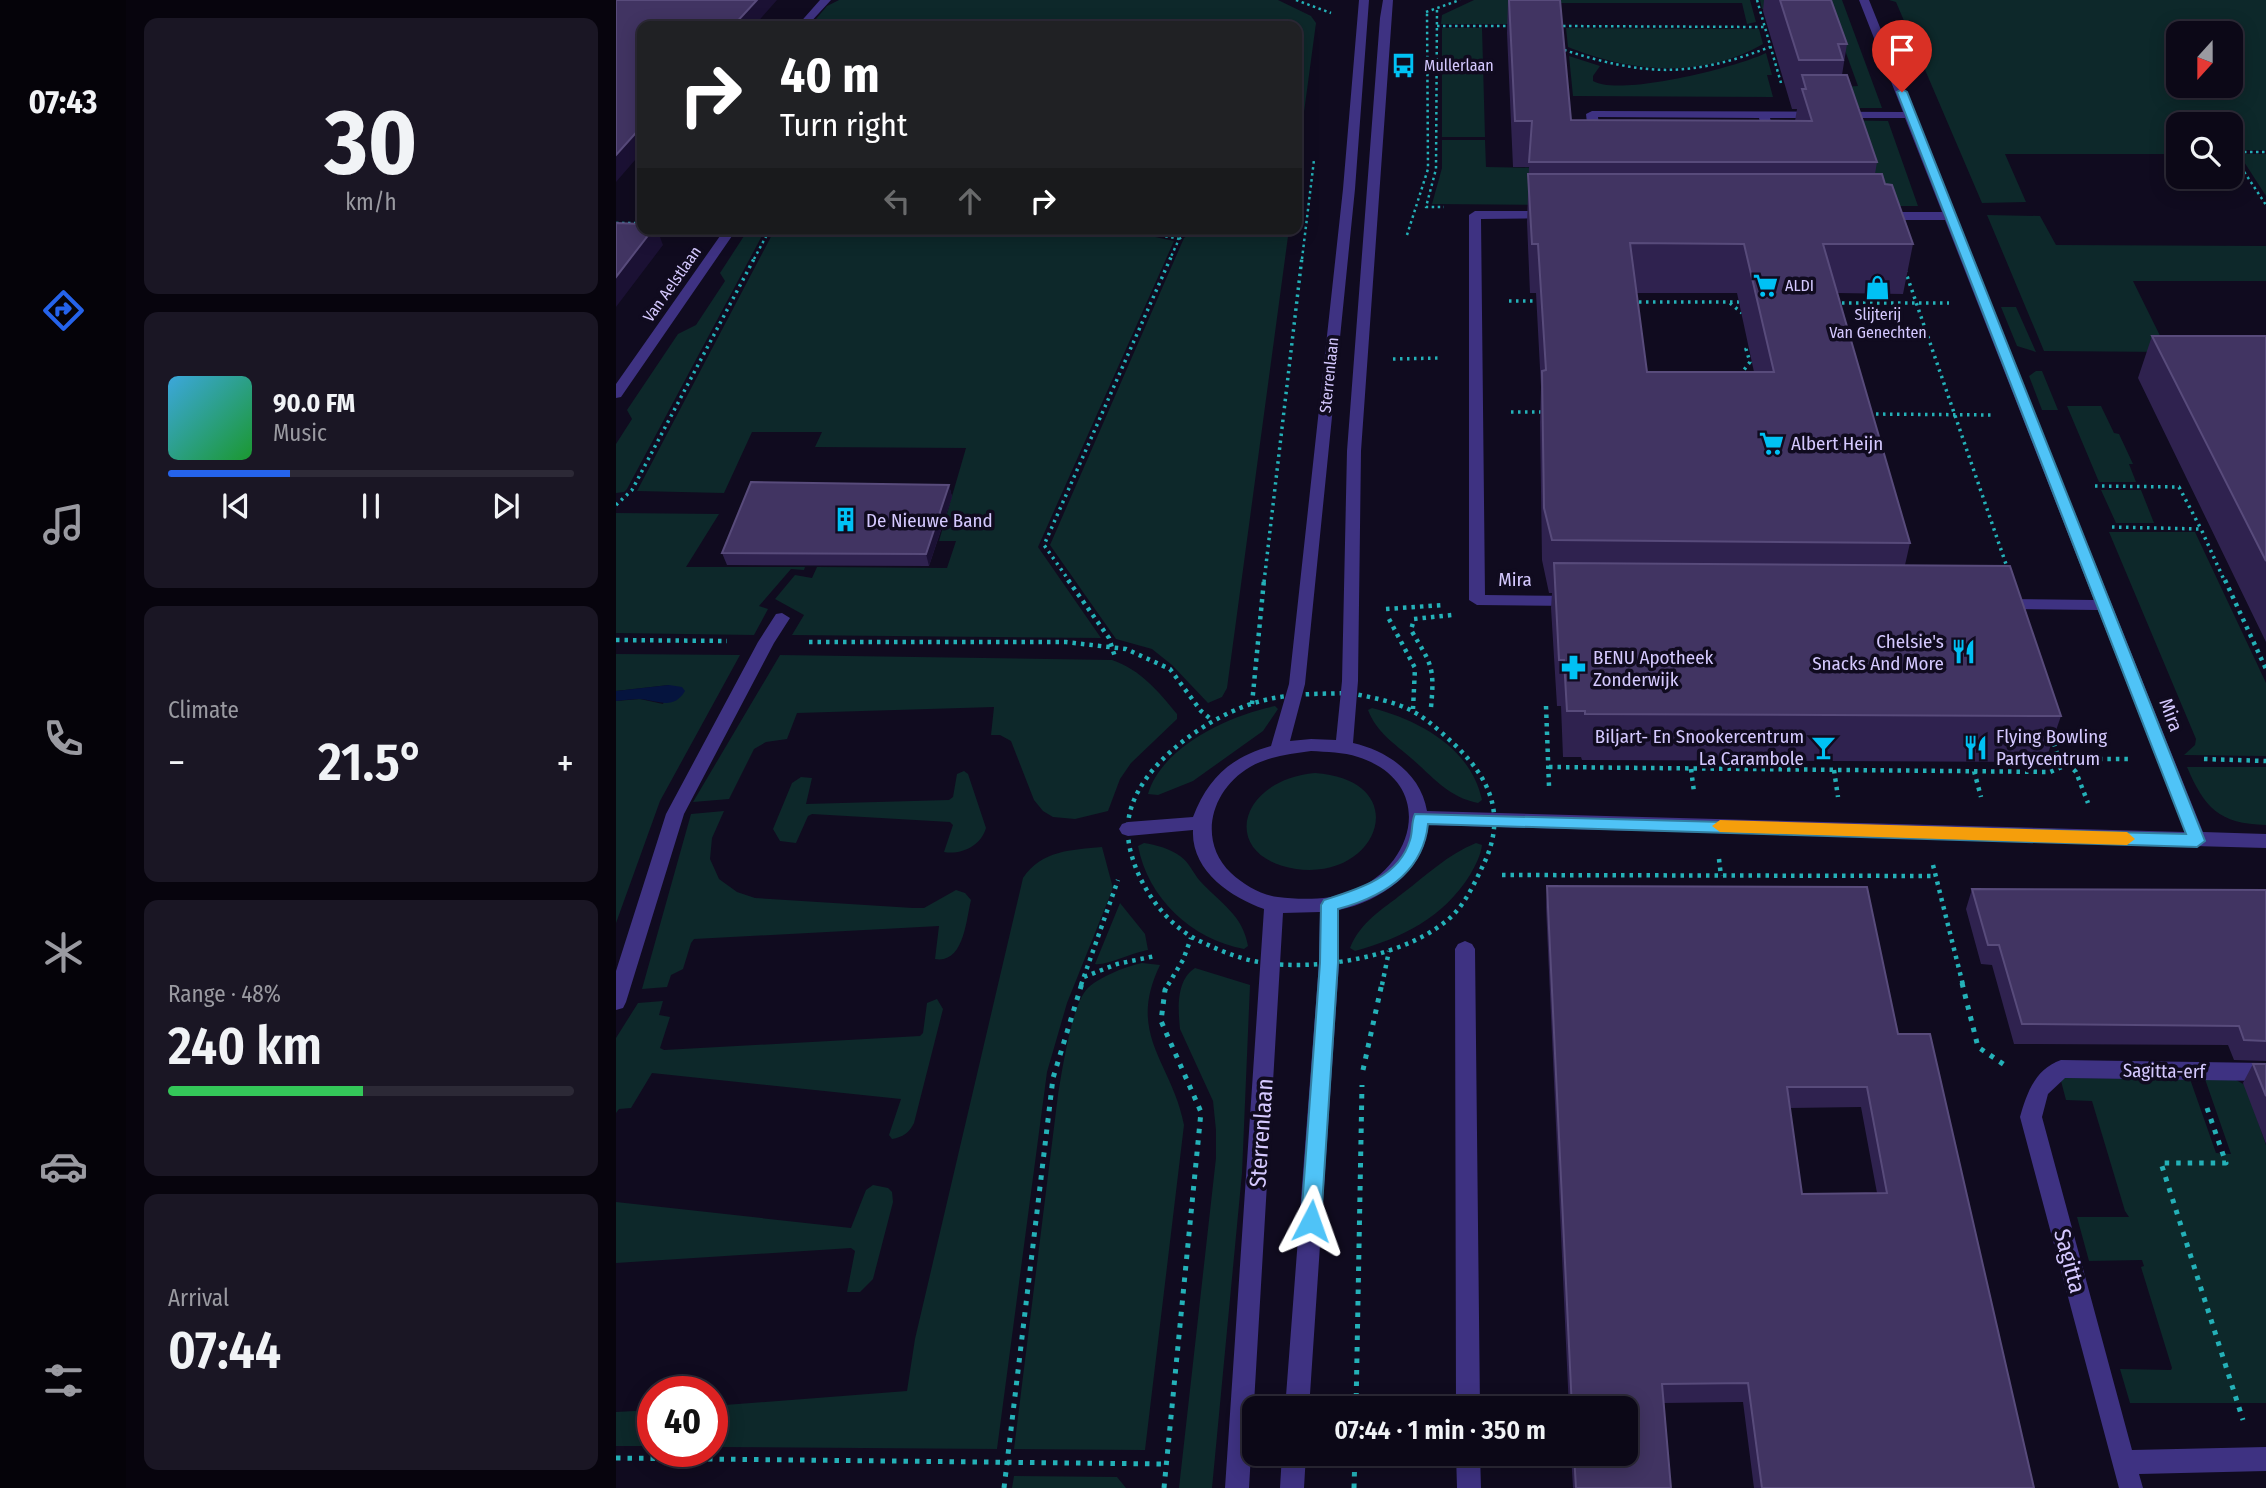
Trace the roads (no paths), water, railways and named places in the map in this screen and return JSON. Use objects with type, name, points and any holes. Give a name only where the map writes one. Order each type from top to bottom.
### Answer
[{"type":"street","points":[[807,21],[826,0]]},
{"type":"street","name":"Sterrenlaan","points":[[1279,749],[1295,695],[1349,189],[1364,0]]},
{"type":"street","name":"Sterrenlaan","points":[[1343,747],[1350,693],[1354,451],[1384,23],[1388,0]]},
{"type":"street","name":"Mira","points":[[1864,0],[2197,841]]},
{"type":"street","points":[[1610,150],[1596,150],[1592,114],[1911,115]]},
{"type":"street","points":[[1758,150],[1774,150],[1764,114]]},
{"type":"street","name":"Mira","points":[[1571,215],[1475,215],[1477,600],[1586,601]]},
{"type":"street","points":[[1862,216],[1951,216]]},
{"type":"street","name":"Van Aelstlaan","points":[[616,394],[725,235]]},
{"type":"street","points":[[1983,604],[2105,605]]},
{"type":"street","points":[[616,1002],[675,814],[766,642],[782,618]]},
{"type":"street","points":[[1311,745],[1343,747],[1373,756],[1397,772],[1414,793],[1421,818],[1418,841],[1406,863],[1387,882],[1361,897],[1330,905],[1274,904],[1249,896],[1220,877],[1203,851],[1200,823],[1208,798],[1225,777],[1250,760],[1279,749],[1311,745]]},
{"type":"street","points":[[1421,818],[2266,841]]},
{"type":"street","points":[[1128,829],[1200,823]]},
{"type":"street","name":"Sterrenlaan","points":[[1237,1488],[1274,904]]},
{"type":"street","points":[[1298,1396],[1329,963],[1330,905]]},
{"type":"street","points":[[1465,949],[1468,1396]]},
{"type":"street","name":"Sagitta-erf","points":[[2039,1088],[2062,1069],[2266,1072]]},
{"type":"street","name":"Sagitta","points":[[2039,1088],[2031,1117],[2130,1488]]},
{"type":"street","points":[[2123,1462],[2260,1459]]},
{"type":"street","points":[[1292,1488],[1293,1466]]},
{"type":"street","points":[[1468,1466],[1469,1488]]},
{"type":"water","points":[[669,685],[682,687],[685,691],[670,703],[639,699],[616,701],[616,691]]},
{"type":"place","name":"Mullerlaan","points":[[1404,65]]},
{"type":"place","name":"ALDI","points":[[1765,285]]},
{"type":"place","name":"Slijterij Van Genechten","points":[[1878,288]]},
{"type":"place","name":"Albert Heijn","points":[[1771,443]]},
{"type":"place","name":"De Nieuwe Band","points":[[846,520]]},
{"type":"place","name":"Chelsie's Snacks And More","points":[[1964,652]]},
{"type":"place","name":"BENU Apotheek Zonderwijk","points":[[1573,668]]},
{"type":"place","name":"Biljart- En Snookercentrum La Carambole","points":[[1824,747]]},
{"type":"place","name":"Flying Bowling Partycentrum","points":[[1976,747]]}]
